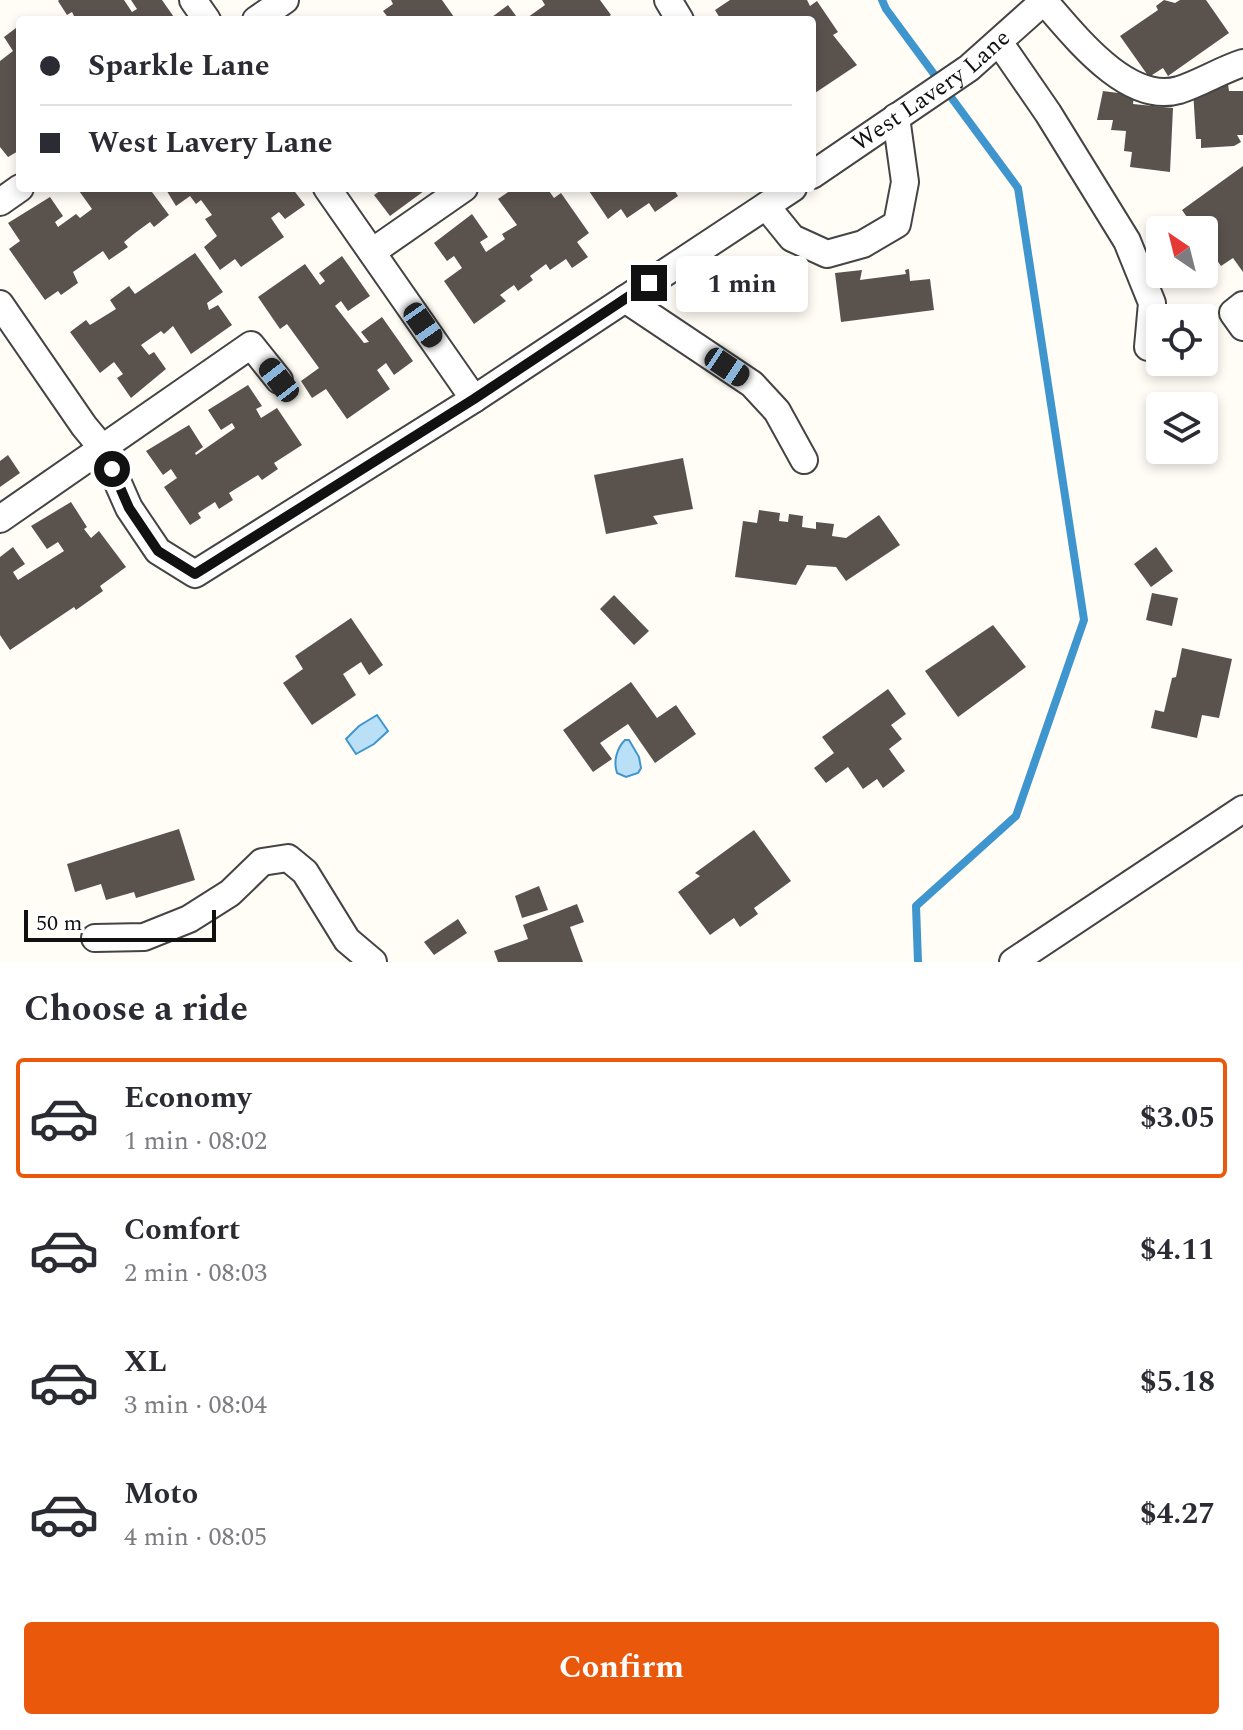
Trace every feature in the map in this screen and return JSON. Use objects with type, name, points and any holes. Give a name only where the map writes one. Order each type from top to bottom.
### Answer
[{"type":"street","points":[[262,16],[285,0]]},
{"type":"street","points":[[1045,0],[1101,62],[1150,92],[1178,90],[1243,63]]},
{"type":"street","name":"West Lavery Lane","points":[[816,172],[957,76],[1045,0]]},
{"type":"street","points":[[999,42],[1048,113],[1127,241],[1152,304]]},
{"type":"street","points":[[766,206],[792,238],[827,254],[863,244],[897,224],[905,182],[896,117]]},
{"type":"street","points":[[330,192],[474,399]]},
{"type":"street","points":[[372,252],[458,192]]},
{"type":"street","points":[[0,304],[103,449],[129,508],[158,551],[195,574],[474,399],[787,192]]},
{"type":"street","points":[[625,299],[752,384],[777,411],[804,460]]},
{"type":"street","points":[[0,519],[251,345],[279,380]]},
{"type":"street","points":[[1013,962],[1243,809]]},
{"type":"street","points":[[95,938],[144,937],[189,919],[230,893],[262,862],[288,858],[305,872],[347,940],[373,962]]},
{"type":"water","points":[[377,715],[388,731],[356,754],[346,739]]},
{"type":"water","points":[[629,740],[639,757],[641,768],[638,773],[626,777],[617,773],[616,759],[622,743]]},
{"type":"building","points":[[124,0],[132,12],[137,9],[131,0],[162,0],[173,16],[74,16],[72,12],[67,15],[58,1]]},
{"type":"building","points":[[391,0],[442,0],[453,16],[387,16],[383,11],[393,4]]},
{"type":"building","points":[[542,0],[600,0],[611,15],[530,16],[545,5]]},
{"type":"building","points":[[730,0],[807,0],[810,6],[817,1],[838,32],[833,35],[857,65],[816,92],[816,16],[719,16],[715,10]]},
{"type":"building","points":[[1164,0],[1175,3],[1180,0],[1206,0],[1229,33],[1168,76],[1163,68],[1149,77],[1120,36],[1158,10],[1156,6]]},
{"type":"building","points":[[508,5],[516,16],[493,16]]},
{"type":"building","points":[[16,28],[16,152],[8,157],[0,147],[0,61],[13,51],[4,37]]},
{"type":"building","points":[[1228,84],[1229,91],[1243,91],[1243,135],[1237,135],[1241,142],[1234,146],[1201,148],[1201,139],[1196,139],[1193,90]]},
{"type":"building","points":[[1103,91],[1134,95],[1133,104],[1173,108],[1170,172],[1130,167],[1132,152],[1124,151],[1126,131],[1111,130],[1113,120],[1097,120]]},
{"type":"building","points":[[1243,166],[1243,272],[1233,258],[1221,266],[1218,262],[1218,216],[1186,216],[1182,210]]},
{"type":"building","points":[[80,192],[152,192],[169,215],[154,227],[150,222],[135,233],[124,242],[128,247],[109,260],[103,251],[73,272],[78,283],[61,295],[58,291],[45,300],[9,249],[20,241],[8,223],[50,197],[63,216],[55,222],[58,227],[76,214],[80,218],[92,209]]},
{"type":"building","points":[[167,192],[295,192],[305,205],[285,219],[279,212],[271,218],[284,237],[241,267],[235,259],[220,270],[204,247],[217,236],[205,219],[212,215],[201,200],[196,204],[190,196],[176,206]]},
{"type":"building","points":[[378,192],[423,192],[390,216],[374,195]]},
{"type":"building","points":[[508,192],[550,192],[554,198],[561,193],[589,233],[577,242],[588,257],[572,268],[566,259],[550,270],[546,264],[530,276],[533,280],[518,291],[514,285],[500,295],[506,301],[474,324],[444,281],[462,268],[454,256],[447,261],[434,243],[472,214],[488,237],[480,242],[486,252],[505,239],[502,234],[517,225],[498,199]]},
{"type":"building","points":[[590,192],[676,192],[678,196],[655,212],[649,203],[627,218],[621,209],[608,219]]},
{"type":"building","points":[[195,253],[223,292],[207,303],[209,310],[218,305],[232,325],[191,354],[173,326],[141,345],[149,355],[154,352],[166,369],[131,398],[117,378],[123,374],[114,362],[100,373],[70,332],[86,320],[90,325],[116,309],[110,300],[129,286],[135,294]]},
{"type":"building","points":[[342,256],[370,296],[348,311],[341,301],[335,306],[364,343],[369,342],[361,332],[382,317],[413,361],[394,375],[386,363],[377,370],[390,389],[347,419],[326,389],[312,398],[301,381],[319,368],[287,324],[280,329],[258,297],[305,264],[320,285],[325,281],[319,273]]},
{"type":"building","points":[[909,269],[910,281],[930,279],[934,310],[841,322],[835,273],[862,270],[860,280],[906,274],[905,270]]},
{"type":"building","points":[[248,385],[262,406],[256,409],[261,418],[277,408],[302,445],[274,463],[278,469],[262,480],[258,475],[229,493],[233,500],[219,509],[215,502],[198,513],[201,518],[190,525],[164,487],[177,478],[171,469],[163,475],[146,451],[189,425],[203,447],[196,455],[235,428],[232,423],[221,430],[208,410]]},
{"type":"building","points":[[8,455],[20,473],[0,487],[0,461]]},
{"type":"building","points":[[683,458],[693,509],[653,516],[658,524],[606,534],[594,475]]},
{"type":"building","points":[[71,502],[91,538],[99,531],[126,567],[100,586],[103,591],[10,650],[0,635],[0,557],[13,547],[25,564],[13,572],[18,580],[64,551],[58,542],[47,549],[31,526]]},
{"type":"building","points":[[759,510],[780,513],[779,521],[788,522],[789,514],[803,516],[802,527],[816,529],[816,522],[834,524],[832,536],[846,538],[879,515],[900,545],[846,581],[836,567],[807,565],[796,585],[735,577],[743,521],[757,523]]},
{"type":"building","points":[[1156,547],[1173,571],[1151,587],[1134,564]]},
{"type":"building","points":[[1152,593],[1178,598],[1172,626],[1146,620]]},
{"type":"building","points":[[614,595],[649,631],[634,645],[600,609]]},
{"type":"building","points":[[351,618],[383,665],[369,675],[361,662],[343,674],[356,695],[312,725],[283,683],[303,669],[295,656]]},
{"type":"building","points":[[993,625],[1026,667],[958,717],[925,671]]},
{"type":"building","points":[[1182,648],[1232,659],[1219,718],[1202,715],[1197,738],[1151,728],[1155,710],[1164,712]]},
{"type":"building","points":[[631,682],[657,718],[676,705],[696,734],[655,763],[628,724],[600,743],[612,759],[593,772],[563,730]]},
{"type":"building","points":[[888,689],[906,714],[891,725],[902,739],[889,749],[905,771],[883,788],[877,779],[863,789],[848,767],[826,783],[814,768],[834,753],[822,737]]},
{"type":"building","points":[[179,829],[195,880],[136,898],[134,892],[106,900],[101,884],[75,892],[67,864]]},
{"type":"building","points":[[754,830],[791,881],[754,908],[758,914],[740,927],[734,918],[710,935],[678,892],[700,876],[695,873]]},
{"type":"building","points":[[539,886],[548,910],[522,918],[515,896]]},
{"type":"building","points":[[577,904],[584,922],[570,927],[583,962],[498,962],[494,951],[528,939],[523,925]]},
{"type":"building","points":[[458,919],[467,933],[434,955],[424,942]]},
{"type":"waterway","points":[[882,0],[1018,188],[1084,620],[1016,816],[916,906],[918,962]]},
{"type":"route","points":[[112,469],[129,508],[158,551],[195,574],[474,399],[649,283]]}]
